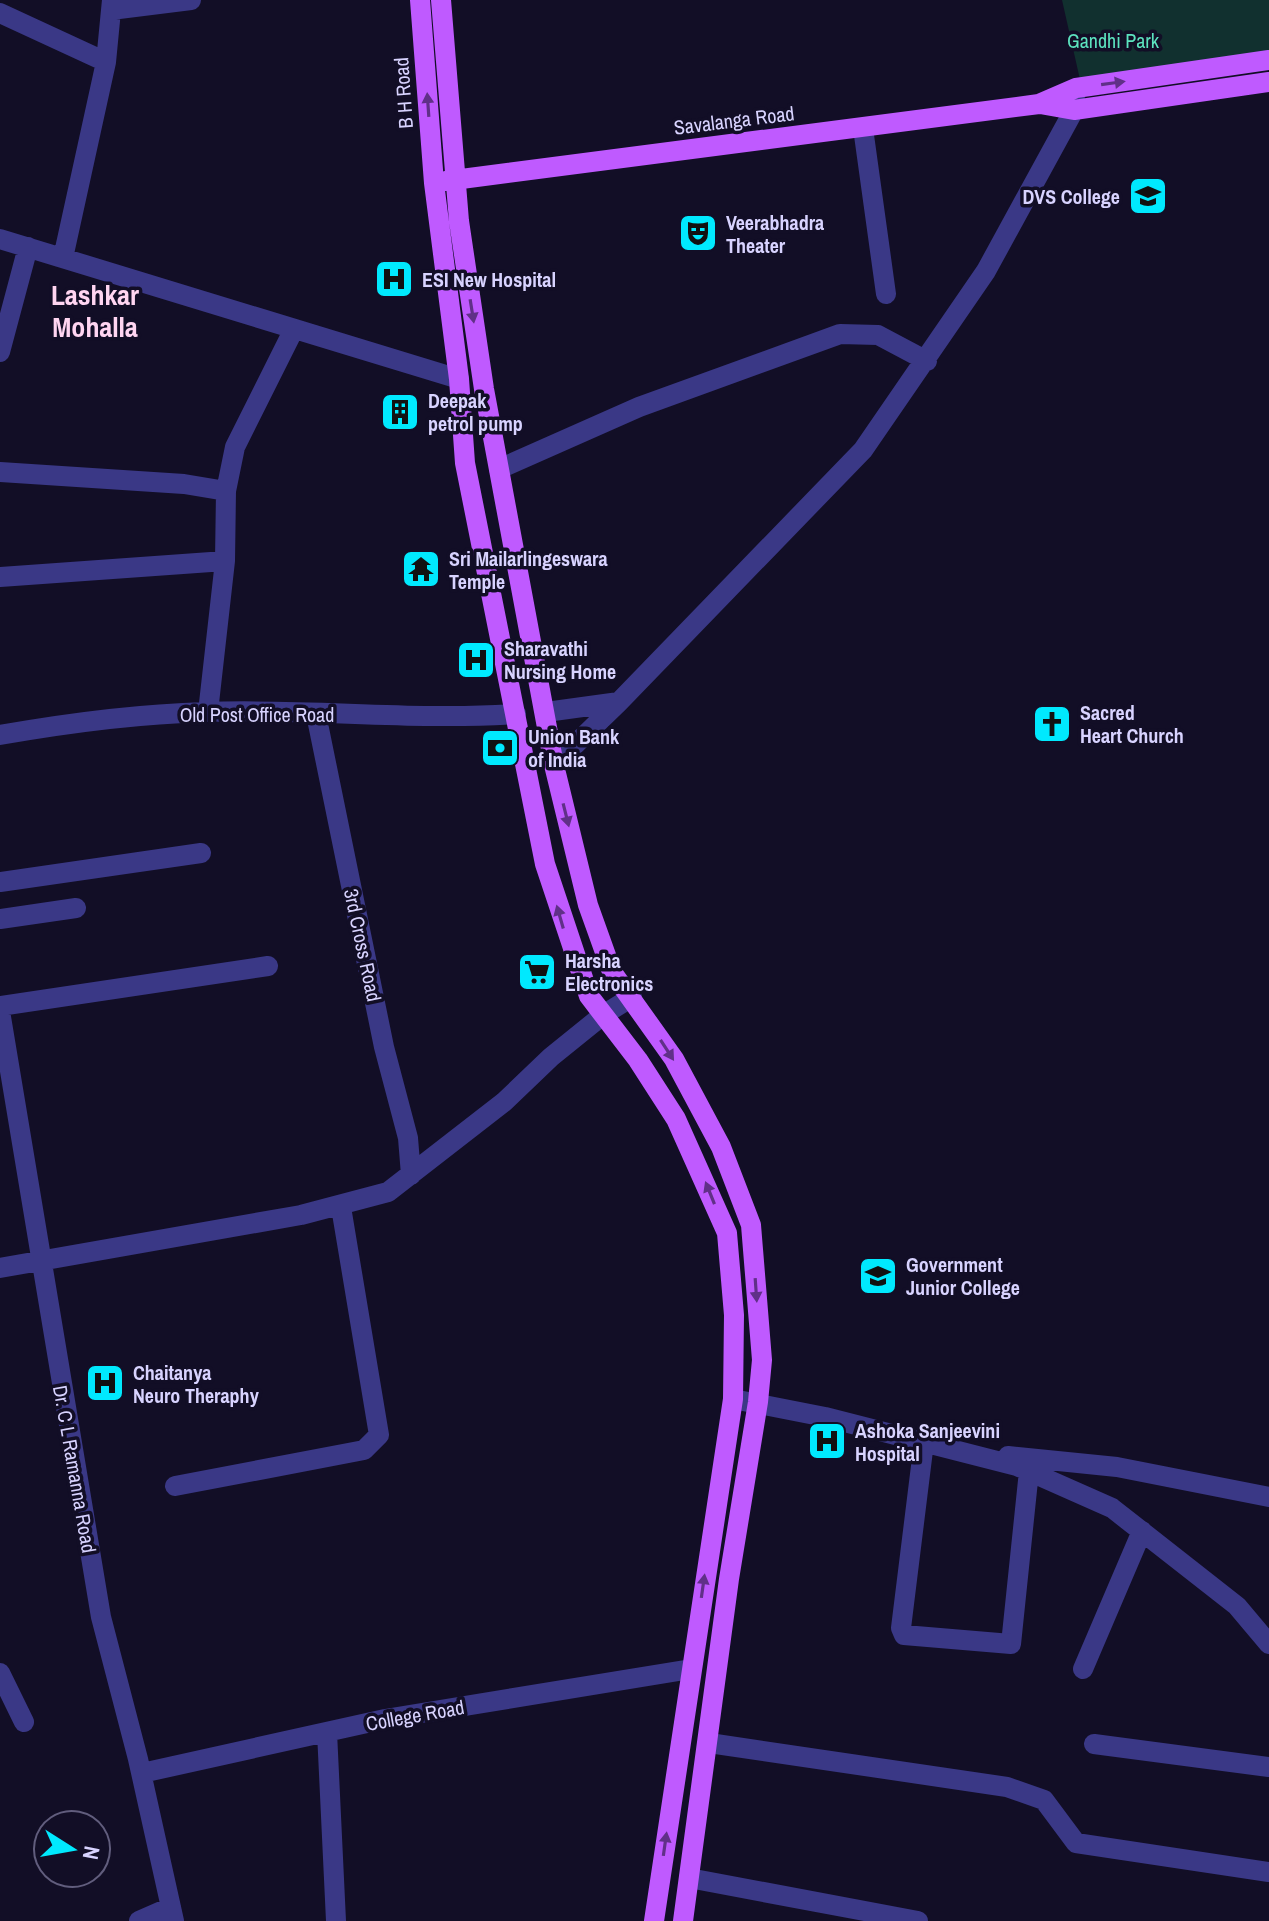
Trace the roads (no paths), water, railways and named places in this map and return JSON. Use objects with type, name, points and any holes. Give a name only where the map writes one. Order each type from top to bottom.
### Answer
[{"type":"main road","name":"B H Road","points":[[420,0],[434,183],[459,379],[465,463],[552,889],[589,996],[676,1119],[727,1233],[734,1315],[733,1399],[654,1921]]},
{"type":"main road","points":[[441,0],[467,276],[554,765],[588,905],[612,972],[674,1059],[721,1147],[751,1225],[762,1360],[758,1402],[729,1579],[683,1921]]},
{"type":"main road","name":"Savalanga Road","points":[[434,183],[1039,104],[1076,88],[1269,60]]},
{"type":"main road","name":"Savalanga Road","points":[[1039,104],[1074,110],[1269,82]]},
{"type":"street","points":[[63,258],[106,62],[112,5],[191,0]]},
{"type":"street","points":[[0,13],[106,62]]},
{"type":"street","points":[[554,765],[863,450],[986,271],[1074,110],[1076,88]]},
{"type":"street","points":[[863,128],[886,294]]},
{"type":"street","points":[[0,239],[459,379]]},
{"type":"street","points":[[0,352],[28,247]]},
{"type":"street","points":[[208,712],[225,561],[226,491],[235,447],[294,329]]},
{"type":"street","points":[[499,469],[639,407],[840,334],[878,335],[927,361]]},
{"type":"street","points":[[0,472],[184,484],[226,491]]},
{"type":"street","points":[[0,577],[225,561]]},
{"type":"street","points":[[546,712],[619,702]]},
{"type":"street","name":"Old Post Office Road","points":[[0,735],[77,722],[208,712],[465,718],[516,714]]},
{"type":"street","name":"3rd Cross Road","points":[[316,714],[384,1047],[408,1138],[411,1175]]},
{"type":"street","points":[[0,882],[201,853]]},
{"type":"street","points":[[0,919],[76,908]]},
{"type":"street","points":[[0,1009],[268,966]]},
{"type":"street","points":[[0,1268],[341,1207],[388,1192],[504,1102],[551,1057],[603,1015],[632,997]]},
{"type":"street","name":"Dr. C L Ramanna Road","points":[[0,1009],[62,1401],[101,1617],[142,1773],[172,1914]]},
{"type":"street","points":[[175,1486],[364,1450],[376,1442],[379,1435],[341,1207]]},
{"type":"street","points":[[733,1399],[758,1402],[924,1442],[1029,1471],[1112,1508],[1237,1606],[1269,1644]]},
{"type":"street","points":[[924,1442],[901,1628],[904,1635],[1011,1644],[1029,1471]]},
{"type":"street","points":[[959,1451],[1117,1467],[1269,1497]]},
{"type":"street","points":[[1083,1669],[1142,1531]]},
{"type":"street","name":"College Road","points":[[142,1773],[385,1719],[691,1669]]},
{"type":"street","points":[[0,1673],[24,1722]]},
{"type":"street","points":[[327,1732],[336,1921]]},
{"type":"street","points":[[709,1743],[1007,1787],[1044,1800],[1076,1843],[1269,1872]]},
{"type":"street","points":[[1094,1744],[1269,1767]]},
{"type":"street","points":[[689,1878],[918,1921]]},
{"type":"street","points":[[139,1921],[172,1914]]},
{"type":"place","name":"DVS College","points":[[1148,196]]},
{"type":"place","name":"Veerabhadra Theater","points":[[698,233]]},
{"type":"place","name":"ESI New Hospital","points":[[394,279]]},
{"type":"place","name":"Deepak petrol pump","points":[[400,412]]},
{"type":"place","name":"Sri Mailarlingeswara Temple","points":[[421,569]]},
{"type":"place","name":"Sharavathi Nursing Home","points":[[476,660]]},
{"type":"place","name":"Sacred Heart Church","points":[[1052,724]]},
{"type":"place","name":"Union Bank of India","points":[[500,748]]},
{"type":"place","name":"Harsha Electronics","points":[[537,972]]},
{"type":"place","name":"Government Junior College","points":[[878,1276]]},
{"type":"place","name":"Chaitanya Neuro Theraphy","points":[[105,1383]]},
{"type":"place","name":"Ashoka Sanjeevini Hospital","points":[[827,1441]]},
{"type":"district","name":"Lashkar Mohalla","points":[[95,311]]},
{"type":"park label","name":"Gandhi Park","points":[[1113,40]]}]
